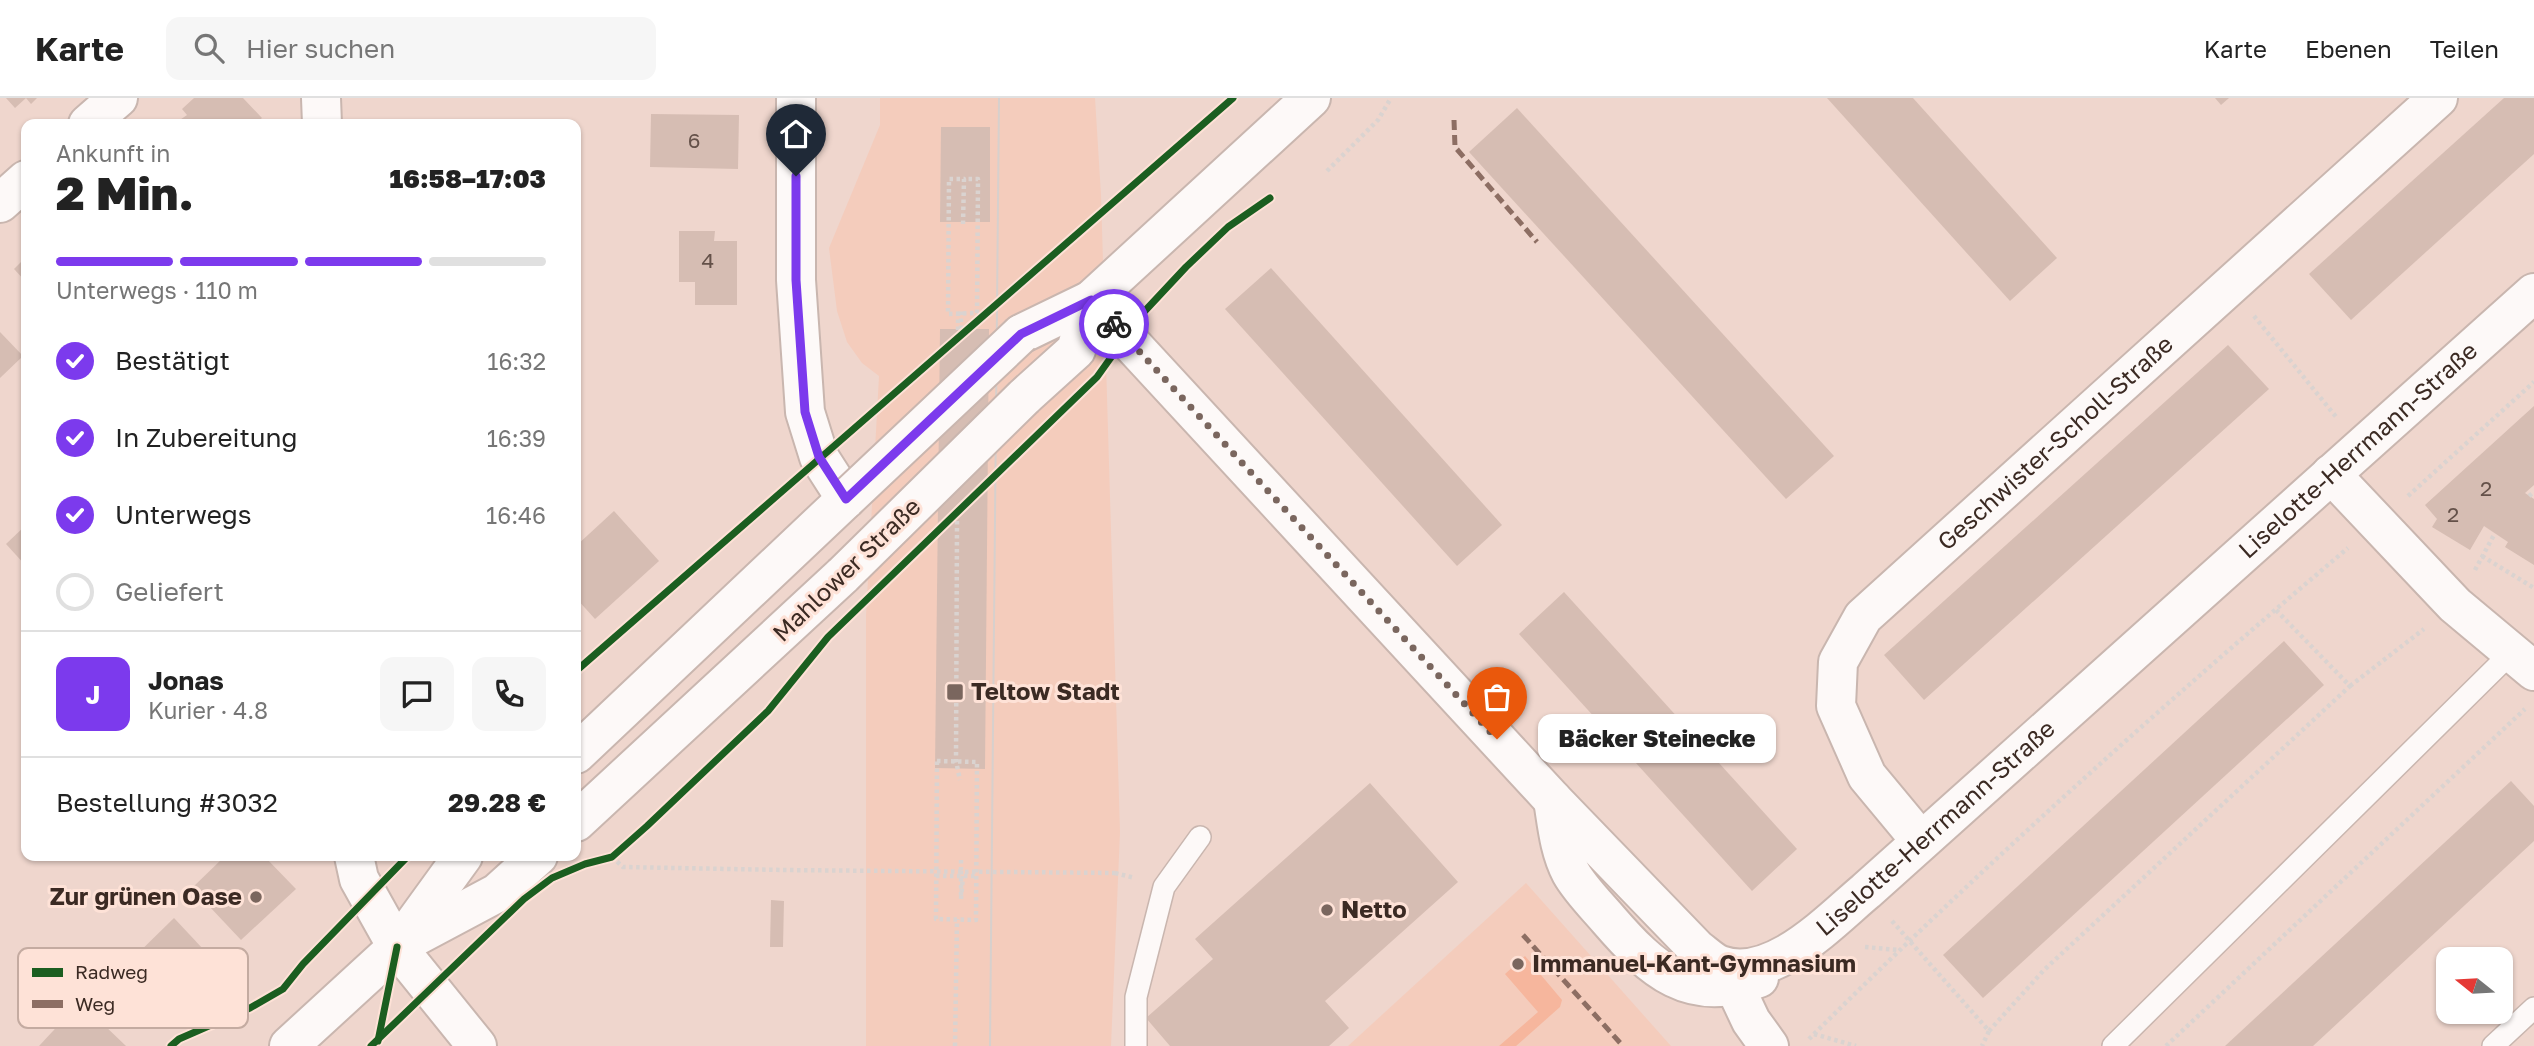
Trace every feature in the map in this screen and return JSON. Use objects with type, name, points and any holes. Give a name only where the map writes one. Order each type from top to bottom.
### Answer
[{"type":"street","points":[[94,119],[118,98]]},
{"type":"street","points":[[321,98],[322,119]]},
{"type":"street","points":[[796,98],[796,280],[805,412],[819,457],[846,499]]},
{"type":"street","name":"Mahlower Straße","points":[[581,749],[1021,334],[1091,300],[1311,98]]},
{"type":"street","name":"Geschwister-Scholl-Straße","points":[[1921,841],[1867,776],[1836,706],[1838,662],[1863,617],[2438,98]]},
{"type":"street","points":[[0,203],[21,184]]},
{"type":"street","name":"Liselotte-Herrmann-Straße","points":[[1091,300],[1553,800],[1697,949],[1720,965],[1748,968],[1787,956],[1866,891],[2534,293]]},
{"type":"street","name":"Mahlower Straße","points":[[581,816],[843,575],[1076,349],[1091,300]]},
{"type":"street","points":[[2331,474],[2525,676]]},
{"type":"street","points":[[1553,800],[1560,844],[1571,873],[1648,963],[1695,987],[1715,990],[1735,987],[1768,974],[1787,956]]},
{"type":"street","points":[[355,861],[359,879],[397,947],[477,1046]]},
{"type":"street","points":[[289,1046],[397,947],[459,861]]},
{"type":"street","points":[[397,947],[497,893],[532,861]]},
{"type":"street","points":[[1735,987],[1751,1021],[1769,1046]]},
{"type":"lane","points":[[2113,1046],[2525,676]]},
{"type":"lane","points":[[1136,1046],[1136,997],[1164,887],[1200,837]]},
{"type":"lane","points":[[2493,1046],[2534,1008]]},
{"type":"path","points":[[1327,172],[1378,120],[1391,98]]},
{"type":"path","points":[[949,179],[978,179],[977,313],[960,311],[948,314],[949,179]]},
{"type":"path","points":[[963,223],[964,179]]},
{"type":"path","points":[[2230,286],[2360,447]]},
{"type":"path","points":[[959,339],[960,311]]},
{"type":"path","points":[[1856,1046],[1814,1034],[1908,940],[2275,609],[2377,524],[2534,382]]},
{"type":"path","points":[[957,510],[956,761],[960,780]]},
{"type":"path","points":[[2482,556],[2534,588]]},
{"type":"path","points":[[1982,1046],[1989,1031],[2044,970],[2350,686],[2455,605]]},
{"type":"path","points":[[2275,609],[2350,686]]},
{"type":"path","points":[[2166,1046],[2525,676]]},
{"type":"path","points":[[937,761],[978,762],[976,920],[936,919],[936,876],[937,761]]},
{"type":"path","points":[[603,859],[612,857],[623,867],[962,874],[1115,873]]},
{"type":"path","points":[[961,860],[961,899]]},
{"type":"path","points":[[936,876],[976,876]]},
{"type":"path","points":[[1866,891],[1989,1031]]},
{"type":"path","points":[[955,1046],[957,919]]},
{"type":"shaded area","points":[[880,98],[1095,98],[1101,195],[1120,832],[1111,1046],[866,1046],[866,616],[879,376],[862,363],[847,342],[837,311],[829,248],[880,125]]},
{"type":"shaded area","name":"Immanuel-Kant-Gymnasium","points":[[1526,883],[1671,1046],[1348,1046]]},
{"type":"shaded area","points":[[1525,956],[1562,1000],[1560,1007],[1516,1046],[1499,1046],[1538,1012],[1505,974]]},
{"type":"building","points":[[6,98],[26,98],[15,108]]},
{"type":"building","points":[[26,98],[37,98],[31,104]]},
{"type":"building","points":[[194,98],[243,98],[262,118],[181,119],[187,115],[182,109]]},
{"type":"building","points":[[1827,98],[1913,98],[2057,258],[2010,301]]},
{"type":"building","points":[[2215,98],[2229,98],[2221,105]]},
{"type":"building","points":[[2504,98],[2534,98],[2534,154],[2351,320],[2309,274]]},
{"type":"building","points":[[1517,108],[1834,456],[1786,499],[1469,152]]},
{"type":"building","points":[[651,114],[739,115],[738,169],[650,167]]},
{"type":"building","points":[[941,127],[990,127],[990,222],[940,222]]},
{"type":"building","points":[[679,231],[715,231],[714,241],[737,241],[737,305],[695,305],[695,282],[679,282]]},
{"type":"building","points":[[21,262],[21,277],[14,269]]},
{"type":"building","points":[[1271,268],[1502,525],[1457,566],[1225,309]]},
{"type":"building","points":[[940,329],[989,329],[985,769],[935,768]]},
{"type":"building","points":[[0,332],[21,354],[21,358],[0,378]]},
{"type":"building","points":[[2228,345],[2269,389],[1924,700],[1884,655]]},
{"type":"building","points":[[2534,406],[2534,485],[2525,493],[2534,499],[2534,565],[2505,547],[2508,542],[2484,526],[2470,550],[2432,527],[2437,519],[2425,505]]},
{"type":"building","points":[[614,511],[659,561],[595,619],[581,604],[581,541]]},
{"type":"building","points":[[21,530],[21,560],[6,544]]},
{"type":"building","points":[[1564,592],[1797,849],[1752,891],[1519,634]]},
{"type":"building","points":[[2284,641],[2324,685],[1983,998],[1943,955]]},
{"type":"building","points":[[2511,781],[2534,806],[2534,841],[2313,1046],[2225,1046]]},
{"type":"building","name":"Netto","points":[[1370,783],[1458,882],[1325,1001],[1349,1028],[1329,1046],[1170,1046],[1146,1018],[1213,959],[1195,939]]},
{"type":"building","points":[[220,861],[269,861],[296,889],[241,940],[192,888]]},
{"type":"building","points":[[771,900],[784,901],[783,947],[770,947]]},
{"type":"building","points":[[174,918],[202,948],[143,948]]},
{"type":"building","points":[[56,1028],[107,1028],[126,1046],[39,1046]]},
{"type":"tram line","points":[[990,1046],[999,98]]},
{"type":"marked path","points":[[1454,120],[1455,147],[1537,242]]},
{"type":"marked path","points":[[1523,935],[1623,1046]]},
{"type":"cycle path","points":[[581,667],[1233,98]]},
{"type":"cycle path","points":[[371,1046],[524,899],[552,878],[585,864],[612,857],[647,826],[768,711],[828,637],[1097,377],[1142,314],[1186,267],[1228,227],[1270,198]]},
{"type":"cycle path","points":[[248,1009],[283,989],[303,964],[403,861]]},
{"type":"cycle path","points":[[378,1041],[397,947]]},
{"type":"cycle path","points":[[171,1046],[179,1039],[204,1028]]},
{"type":"way so far","points":[[1114,324],[1497,739]]},
{"type":"place","name":"Teltow Stadt","points":[[955,692]]},
{"type":"place","name":"Bäcker Steinecke","points":[[1497,739]]},
{"type":"place","name":"Zur grünen Oase","points":[[256,897]]},
{"type":"place","name":"Netto","points":[[1327,910]]},
{"type":"place","name":"Immanuel-Kant-Gymnasium","points":[[1518,964]]},
{"type":"route","points":[[796,176],[796,280],[805,412],[819,457],[846,499],[1021,334],[1091,300],[1114,324]]}]
